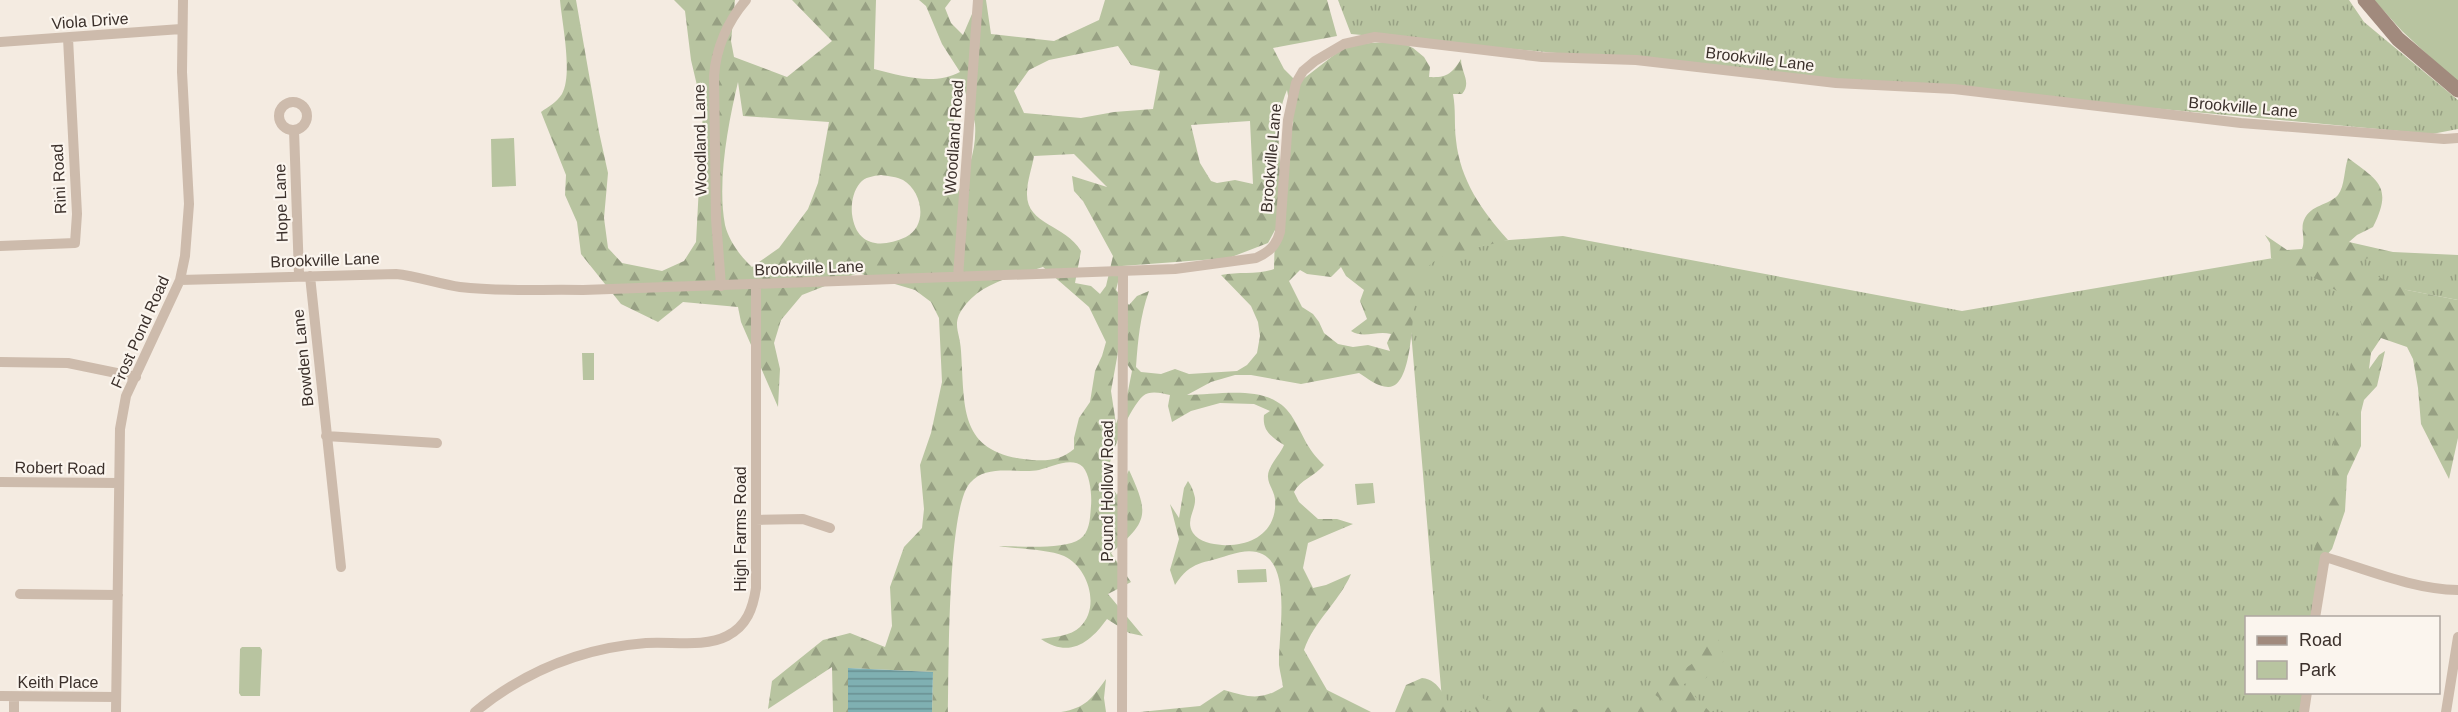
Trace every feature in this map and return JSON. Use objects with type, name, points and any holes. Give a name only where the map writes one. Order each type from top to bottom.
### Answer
[{"type":"main road","points":[[2365,0],[2398,39],[2458,90]]},
{"type":"street","name":"Frost Pond Road","points":[[116,712],[119,483],[123,409],[180,280],[188,232],[189,204],[181,29],[183,0]]},
{"type":"street","name":"Woodland Lane","points":[[721,286],[716,219],[715,59],[723,39],[746,0]]},
{"type":"street","name":"Woodland Road","points":[[958,277],[978,0]]},
{"type":"street","name":"Viola Drive","points":[[0,42],[181,29]]},
{"type":"street","name":"Brookville Lane","points":[[180,280],[396,274],[457,287],[583,290],[1122,271],[1229,264],[1256,258],[1268,252],[1277,241],[1280,232],[1288,120],[1296,83],[1315,61],[1344,44],[1375,37],[1542,57],[1636,60],[1836,83],[1954,90],[2241,123],[2444,139],[2458,138]]},
{"type":"street","name":"Rini Road","points":[[0,246],[75,243],[76,214],[68,38]]},
{"type":"street","name":"Hope Lane","points":[[294,130],[304,275]]},
{"type":"street","name":"Pound Hollow Road","points":[[1122,271],[1122,712]]},
{"type":"street","name":"Bowden Lane","points":[[304,275],[341,567]]},
{"type":"street","name":"High Farms Road","points":[[475,712],[505,689],[530,675],[584,653],[646,643],[711,641],[735,632],[748,618],[754,604],[756,588],[756,285]]},
{"type":"street","points":[[0,362],[68,363],[136,377]]},
{"type":"street","points":[[326,436],[437,443]]},
{"type":"street","name":"Robert Road","points":[[0,482],[119,483]]},
{"type":"street","points":[[756,520],[803,519],[830,528]]},
{"type":"street","points":[[2315,616],[2325,557],[2410,584],[2436,590],[2458,590]]},
{"type":"street","points":[[20,594],[118,594]]},
{"type":"street","points":[[2446,712],[2458,637]]},
{"type":"street","points":[[2304,712],[2307,694]]},
{"type":"street","name":"Keith Place","points":[[0,696],[116,697]]},
{"type":"street","points":[[14,697],[14,712]]},
{"type":"green space","points":[[560,0],[576,0],[608,173],[604,218],[608,248],[622,263],[662,271],[684,261],[696,242],[703,111],[691,60],[685,11],[674,0],[735,0],[731,41],[734,57],[787,77],[832,41],[792,0],[876,0],[874,69],[929,79],[960,72],[942,44],[926,6],[919,0],[951,0],[945,8],[951,23],[963,35],[978,0],[986,0],[991,34],[1054,41],[1099,20],[1105,0],[1327,0],[1337,36],[1273,48],[1284,69],[1298,83],[1343,48],[1357,44],[1398,41],[1413,48],[1424,57],[1430,67],[1429,77],[1448,74],[1461,59],[1466,81],[1465,90],[1462,94],[1453,94],[1458,155],[1467,182],[1481,206],[1508,240],[1440,257],[1426,269],[1417,285],[1407,360],[1397,384],[1388,387],[1380,386],[1359,373],[1301,384],[1251,375],[1235,375],[1211,382],[1187,395],[1244,393],[1271,398],[1291,415],[1309,447],[1324,465],[1300,484],[1294,492],[1299,502],[1318,519],[1337,519],[1353,524],[1308,543],[1303,568],[1313,588],[1351,574],[1340,594],[1314,630],[1304,650],[1327,690],[1371,712],[1140,712],[1200,706],[1224,690],[1261,696],[1283,687],[1279,665],[1280,586],[1276,569],[1267,557],[1251,551],[1205,562],[1187,571],[1175,585],[1170,570],[1179,539],[1170,504],[1179,518],[1184,488],[1188,481],[1195,498],[1190,524],[1193,533],[1199,539],[1214,544],[1233,545],[1252,540],[1267,529],[1275,511],[1275,499],[1268,480],[1268,473],[1284,445],[1266,429],[1264,415],[1270,411],[1254,404],[1220,403],[1191,411],[1172,422],[1168,406],[1170,395],[1156,392],[1143,396],[1138,401],[1117,442],[1109,469],[1109,476],[1117,495],[1129,470],[1140,497],[1142,516],[1133,533],[1111,553],[1131,582],[1108,594],[1143,636],[1129,633],[1107,619],[1093,635],[1078,646],[1061,647],[1051,645],[1041,639],[1072,632],[1086,619],[1090,609],[1090,599],[1085,578],[1080,569],[1064,556],[999,546],[1053,546],[1080,539],[1086,533],[1090,520],[1089,480],[1083,467],[1073,462],[1039,470],[994,471],[977,477],[970,483],[962,499],[957,524],[949,628],[948,712],[932,712],[933,672],[849,668],[848,712],[833,712],[832,667],[768,709],[772,681],[823,640],[850,633],[885,647],[892,626],[890,587],[904,547],[922,528],[924,509],[920,465],[931,433],[942,382],[939,318],[931,302],[915,290],[858,273],[802,295],[781,320],[774,343],[780,369],[778,407],[741,322],[738,307],[683,302],[658,322],[621,304],[581,254],[577,222],[565,195],[566,175],[541,112],[562,94],[567,74]],"holes":[[[1118,46],[1131,65],[1160,71],[1153,109],[1114,112],[1081,118],[1024,113],[1014,91],[1029,70],[1049,60]],[[738,82],[743,116],[829,122],[818,183],[808,209],[779,248],[752,267],[736,248],[725,225],[722,190],[731,116]],[[964,87],[975,124],[975,143],[971,161],[957,194],[952,155],[956,110]],[[1287,90],[1293,123],[1281,172],[1279,120]],[[1250,121],[1253,184],[1235,180],[1217,183],[1211,181],[1200,163],[1191,125]],[[1074,154],[1107,187],[1072,176],[1074,191],[1083,201],[1113,256],[1106,286],[1100,294],[1091,286],[1075,283],[1081,251],[1066,235],[1033,212],[1028,204],[1027,188],[1034,156]],[[881,175],[901,179],[915,192],[919,200],[920,217],[918,225],[906,237],[879,243],[864,239],[858,233],[852,214],[853,198],[860,183],[872,176]],[[1275,230],[1274,269],[1221,275],[1251,306],[1258,322],[1260,336],[1257,353],[1247,365],[1237,371],[1189,374],[1175,369],[1161,374],[1141,372],[1136,367],[1141,319],[1149,291],[1137,296],[1129,305],[1116,290],[1122,266],[1229,258],[1268,243]],[[1043,267],[1089,307],[1106,342],[1095,371],[1090,402],[1079,418],[1074,449],[1059,458],[1032,460],[1008,456],[990,449],[978,438],[970,425],[963,392],[958,317],[974,296],[1002,280]],[[1341,267],[1346,276],[1364,290],[1360,301],[1367,319],[1351,331],[1361,334],[1391,334],[1387,343],[1390,351],[1368,345],[1353,347],[1338,344],[1324,333],[1313,314],[1302,307],[1289,281],[1300,270],[1307,274],[1331,277]],[[1118,352],[1132,371],[1128,391],[1116,424],[1111,391]]]},
{"type":"green space","points":[[1338,0],[2349,0],[2364,22],[2458,100],[2458,129],[2432,134],[1351,34]]},
{"type":"green space","points":[[2374,0],[2458,0],[2458,83],[2402,31]]},
{"type":"green space","points":[[514,138],[516,186],[492,187],[491,139]]},
{"type":"green space","points":[[2348,158],[2375,179],[2382,194],[2382,203],[2373,227],[2349,242],[2393,252],[2333,267],[2368,272],[2407,290],[2458,300],[2458,438],[2449,479],[2421,424],[2413,359],[2407,347],[2381,338],[2371,353],[2369,369],[2379,355],[2385,351],[2377,386],[2364,400],[2361,412],[2361,446],[2347,476],[2345,511],[2332,549],[2312,572],[2303,577],[2315,547],[2322,500],[2332,475],[2336,415],[2362,325],[2355,306],[2345,296],[2319,280],[2271,258],[2270,243],[2265,235],[2287,250],[2302,249],[2304,220],[2315,208],[2338,195]]},
{"type":"green space","points":[[1563,236],[1962,311],[2302,253],[2393,252],[2458,255],[2458,300],[2371,283],[2314,616],[2245,616],[2245,694],[2305,694],[2303,712],[1443,712],[1404,248]]},
{"type":"green space","points":[[582,353],[594,353],[594,380],[583,380]]},
{"type":"green space","points":[[1373,483],[1375,503],[1357,505],[1355,484]]},
{"type":"green space","points":[[1266,569],[1267,582],[1238,583],[1237,570]]},
{"type":"green space","points":[[1710,631],[1719,640],[1724,661],[1703,681],[1683,684],[1710,712],[1477,712],[1471,700],[1470,687],[1485,700],[1533,707],[1551,706],[1581,710],[1665,702],[1651,692],[1696,661]]},
{"type":"green space","points":[[260,647],[262,650],[260,696],[241,696],[239,693],[240,649]]},
{"type":"green space","points":[[1422,678],[1438,686],[1456,712],[1395,712],[1406,685]]},
{"type":"green space","points":[[1106,679],[1104,698],[1106,712],[1061,712],[1083,705],[1097,692]]},
{"type":"water","points":[[848,668],[933,672],[932,712],[848,712]]}]
